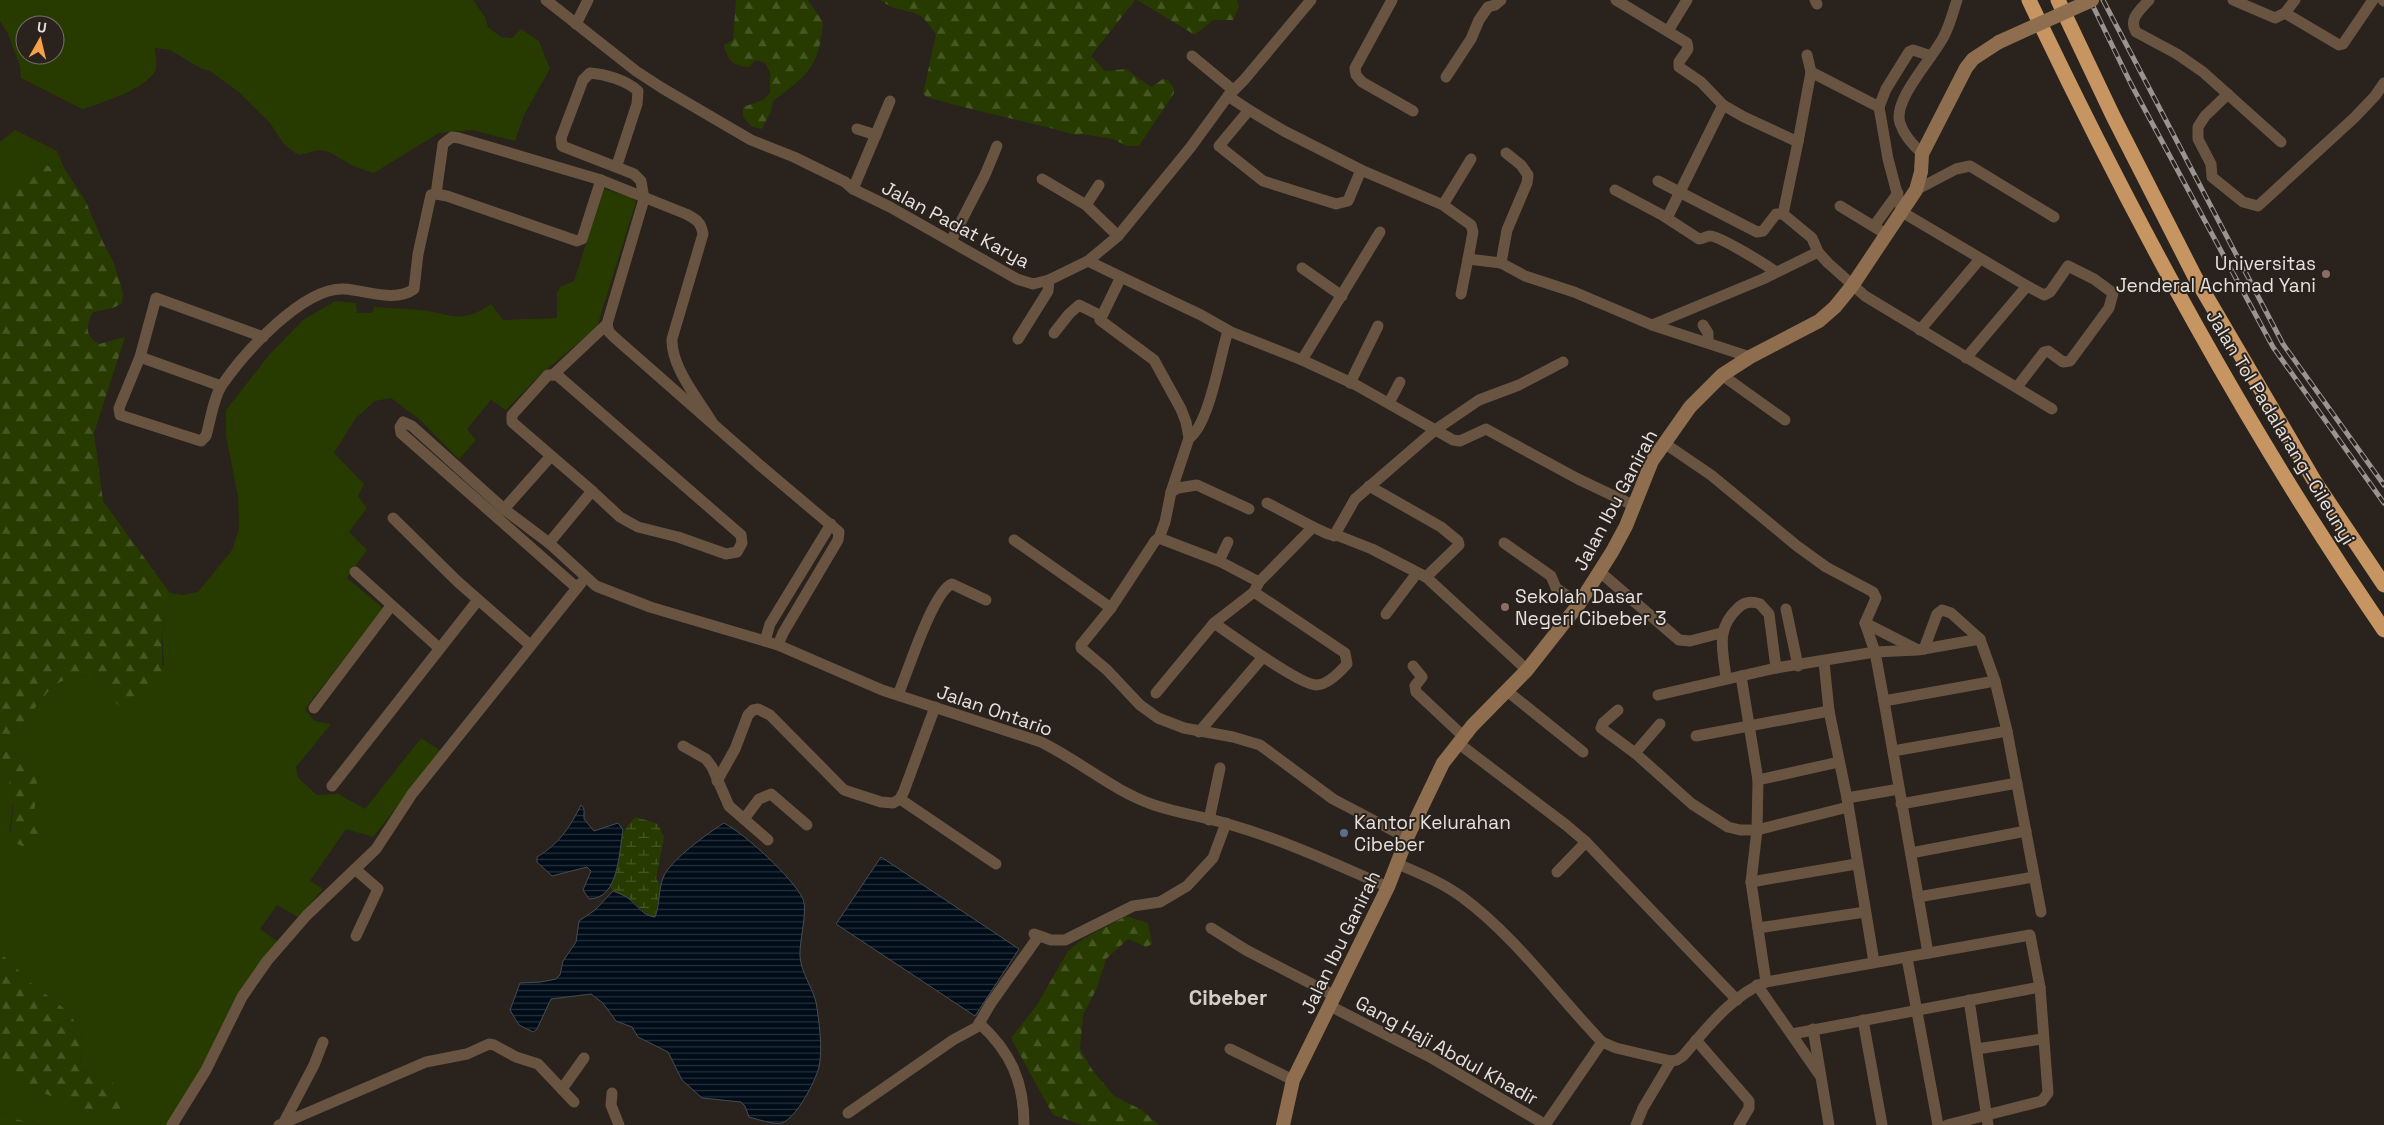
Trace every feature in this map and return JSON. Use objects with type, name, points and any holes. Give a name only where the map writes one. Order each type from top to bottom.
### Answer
[{"type":"highway","name":"Jalan Tol Padalarang–Cileunyi","points":[[2029,0],[2157,258],[2224,378],[2294,493],[2384,630]]},
{"type":"highway","name":"Jalan Tol Padalarang–Cileunyi","points":[[2058,0],[2113,116],[2195,277],[2315,482],[2384,585]]},
{"type":"main road","name":"Jalan Ibu Ganirah","points":[[1283,1125],[1293,1080],[1388,887],[1407,838],[1432,784],[1460,739],[1528,670],[1580,604],[1600,572],[1635,506],[1652,461],[1664,442],[1690,407],[1722,375],[1750,357],[1818,321],[1835,307],[1852,286],[1916,190],[1921,172],[1922,154],[1966,68],[1973,59],[1999,42],[2092,0]]},
{"type":"street","name":"Jalan Padat Karya","points":[[546,0],[636,71],[751,140],[794,157],[845,182],[853,189],[951,241],[1017,279],[1033,284],[1049,280],[1088,261],[1118,236],[1201,134],[1231,93],[1311,0]]},
{"type":"street","points":[[576,24],[588,0]]},
{"type":"street","points":[[1392,0],[1355,68],[1356,75],[1362,82],[1413,111]]},
{"type":"street","points":[[1446,77],[1471,38],[1483,12],[1488,6],[1495,5],[1501,0]]},
{"type":"street","points":[[1616,0],[1689,44],[1679,67],[1701,82],[1723,105],[1798,142]]},
{"type":"street","points":[[1668,31],[1687,0]]},
{"type":"street","points":[[1922,154],[1906,136],[1899,122],[1899,114],[1913,83],[1944,37],[1956,0]]},
{"type":"street","points":[[2149,0],[2136,15],[2133,22],[2136,32],[2177,54],[2228,94],[2281,142]]},
{"type":"street","points":[[2233,0],[2272,18],[2285,13],[2295,0]]},
{"type":"street","points":[[2285,13],[2340,45],[2373,0]]},
{"type":"street","points":[[1931,56],[1913,50],[1909,52],[1886,89],[1879,107],[1888,160],[1902,212],[2044,295],[2050,292],[2068,266],[2094,278],[2113,293],[2112,300],[2070,361],[2063,362],[2048,351],[2044,352],[2017,387]]},
{"type":"street","points":[[1783,214],[1811,72],[1807,55]]},
{"type":"street","points":[[1192,56],[1249,110],[1284,131],[1361,170],[1443,205],[1471,225],[1473,232],[1461,294]]},
{"type":"street","points":[[1811,72],[1879,107]]},
{"type":"street","points":[[553,375],[606,324],[644,199],[641,181],[637,176],[617,165],[562,146],[561,138],[583,80],[590,73],[600,74],[629,84],[638,91],[638,104],[617,165]]},
{"type":"street","points":[[2228,94],[2201,121],[2197,134],[2198,139],[2211,164],[2212,176],[2243,202],[2258,206],[2354,118],[2375,96],[2384,83]]},
{"type":"street","points":[[853,189],[890,101]]},
{"type":"street","points":[[1667,218],[1723,105]]},
{"type":"street","points":[[1219,146],[1249,110]]},
{"type":"street","points":[[857,129],[876,135]]},
{"type":"street","points":[[1201,134],[1263,181],[1336,204],[1348,201],[1361,170]]},
{"type":"street","points":[[436,194],[443,144],[452,138],[601,180],[644,199],[686,214],[702,225],[703,234],[672,339],[672,347],[674,360],[712,422]]},
{"type":"street","points":[[951,241],[985,176],[997,146]]},
{"type":"street","points":[[1501,263],[1507,230],[1527,183],[1528,175],[1521,165],[1506,153]]},
{"type":"street","points":[[1443,205],[1471,159]]},
{"type":"street","points":[[1916,190],[1956,169],[1970,166],[2054,217]]},
{"type":"street","points":[[1042,179],[1086,205],[1118,236]]},
{"type":"street","points":[[263,337],[156,298],[140,357],[120,408],[120,415],[201,441],[206,436],[221,386],[263,337],[300,304],[331,290],[344,289],[399,296],[414,289],[418,254],[431,195],[436,194],[577,241],[582,239],[601,180]]},
{"type":"street","points":[[1658,181],[1760,233],[1776,214],[1783,214],[1812,238],[1818,252],[1852,286],[1920,330],[2052,409]]},
{"type":"street","points":[[1086,205],[1099,185]]},
{"type":"street","points":[[1615,190],[1667,218],[1699,239],[1710,235],[1757,258],[1776,272]]},
{"type":"street","points":[[1874,226],[1898,193]]},
{"type":"street","points":[[1840,206],[1886,234]]},
{"type":"street","points":[[1302,360],[1380,232]]},
{"type":"street","points":[[1652,325],[1818,252]]},
{"type":"street","points":[[1468,259],[1501,263],[1525,276],[1574,292],[1652,325],[1750,357]]},
{"type":"street","points":[[1920,330],[1980,259]]},
{"type":"street","points":[[1088,261],[1228,331],[1302,360],[1350,383],[1457,441],[1486,429],[1578,479],[1635,506]]},
{"type":"street","points":[[1302,268],[1342,296]]},
{"type":"street","points":[[1121,277],[1100,316],[1100,320],[1154,360],[1181,409],[1189,438]]},
{"type":"street","points":[[1018,339],[1048,290],[1049,280]]},
{"type":"street","points":[[1966,358],[2027,286]]},
{"type":"street","points":[[1054,334],[1069,314],[1079,305],[1100,316]]},
{"type":"street","points":[[606,324],[609,332],[614,337],[839,532],[838,540],[783,633],[778,645]]},
{"type":"street","points":[[1703,325],[1708,333],[1708,342]]},
{"type":"street","points":[[1350,383],[1378,326]]},
{"type":"street","points":[[1228,331],[1211,398],[1199,429],[1189,438],[1171,492],[1165,522],[1159,538],[1155,541],[1111,608],[1081,645],[1081,648],[1107,670],[1140,705],[1158,718],[1199,732],[1233,737],[1260,745],[1334,799],[1407,838]]},
{"type":"street","points":[[140,357],[221,386]]},
{"type":"street","points":[[1334,536],[1350,504],[1435,430],[1479,400],[1519,385],[1564,362]]},
{"type":"street","points":[[548,374],[553,375],[557,375],[741,535],[742,543],[737,552],[726,554],[678,537],[638,527],[620,517],[512,422],[512,415],[548,374]]},
{"type":"street","points":[[1722,375],[1785,420]]},
{"type":"street","points":[[1389,403],[1400,382]]},
{"type":"street","name":"Jalan Ontario","points":[[496,518],[401,433],[403,422],[412,426],[504,509],[549,543],[585,578],[596,586],[650,607],[778,645],[898,696],[1041,742],[1129,794],[1154,805],[1226,823],[1293,845],[1388,887]]},
{"type":"street","points":[[1664,442],[1711,475],[1819,562],[1873,592],[1876,598],[1865,622],[1875,652],[1928,954]]},
{"type":"street","points":[[552,456],[504,509],[500,507],[495,509],[494,514],[496,518],[540,553],[577,588]]},
{"type":"street","points":[[1171,492],[1186,486],[1197,485],[1249,509]]},
{"type":"street","points":[[1369,486],[1441,527],[1458,541],[1459,545],[1422,575],[1386,614]]},
{"type":"street","points":[[549,543],[592,491]]},
{"type":"street","points":[[1267,503],[1313,527],[1358,543],[1422,575],[1528,670]]},
{"type":"street","points":[[393,518],[478,600],[530,645]]},
{"type":"street","points":[[765,641],[770,624],[824,532],[831,524]]},
{"type":"street","points":[[1156,693],[1214,623],[1257,587],[1313,527]]},
{"type":"street","points":[[1159,538],[1218,561],[1257,587],[1342,650],[1347,659],[1347,664],[1337,674],[1321,684],[1309,684],[1264,657],[1214,623]]},
{"type":"street","points":[[1014,540],[1111,608]]},
{"type":"street","points":[[1218,561],[1228,542]]},
{"type":"street","points":[[1504,543],[1551,576],[1556,588],[1580,604]]},
{"type":"street","points":[[355,572],[439,648]]},
{"type":"street","points":[[1600,572],[1679,640],[1690,641],[1722,633]]},
{"type":"street","points":[[172,1125],[206,1070],[242,998],[267,961],[307,915],[376,849],[412,794],[585,578]]},
{"type":"street","points":[[898,696],[932,611],[945,588],[952,584],[986,600]]},
{"type":"street","points":[[332,786],[478,600]]},
{"type":"street","points":[[1726,678],[1722,633],[1727,619],[1739,606],[1747,602],[1760,604],[1769,614],[1776,668]]},
{"type":"street","points":[[314,708],[391,606]]},
{"type":"street","points":[[1786,609],[1798,666]]},
{"type":"street","points":[[1921,650],[1937,614],[1942,610],[1951,613],[1980,639],[1995,681],[2017,783],[2041,912]]},
{"type":"street","points":[[1865,622],[1921,650]]},
{"type":"street","points":[[1658,694],[1776,668],[1824,662],[1875,652],[1921,650],[1980,639]]},
{"type":"street","points":[[1199,732],[1264,657]]},
{"type":"street","points":[[1824,662],[1829,710],[1874,962]]},
{"type":"street","points":[[1413,666],[1422,677],[1415,686],[1416,692],[1460,739],[1586,842],[1737,1000]]},
{"type":"street","points":[[1741,676],[1758,780],[1757,830],[1752,882],[1762,984],[1819,1074]]},
{"type":"street","points":[[1884,701],[1995,681]]},
{"type":"street","points":[[1508,691],[1583,752]]},
{"type":"street","points":[[717,781],[736,748],[748,715],[753,710],[758,709],[770,715],[844,790],[881,802],[893,803],[900,799],[934,708]]},
{"type":"street","points":[[1618,710],[1603,723],[1601,728],[1635,753],[1709,816],[1728,827],[1740,830],[1757,830],[1899,789]]},
{"type":"street","points":[[1696,736],[1829,710]]},
{"type":"street","points":[[1635,753],[1660,724]]},
{"type":"street","points":[[1893,751],[2006,731]]},
{"type":"street","points":[[683,746],[706,759],[712,767],[730,806],[768,840]]},
{"type":"street","points":[[1758,780],[1839,762]]},
{"type":"street","points":[[1210,820],[1220,768]]},
{"type":"street","points":[[1901,804],[2017,783]]},
{"type":"street","points":[[744,819],[759,798],[771,794],[807,826]]},
{"type":"street","points":[[900,799],[996,864]]},
{"type":"street","points":[[848,1113],[953,1040],[977,1027],[1036,936],[1052,940],[1065,940],[1133,906],[1160,902],[1187,886],[1213,858],[1226,823]]},
{"type":"street","points":[[1911,853],[2026,831]]},
{"type":"street","points":[[1557,872],[1586,842]]},
{"type":"street","points":[[1398,864],[1418,872],[1460,896],[1479,911],[1523,952],[1602,1042],[1616,1048],[1670,1061],[1678,1060],[1683,1056],[1696,1040],[1737,1000],[1762,984],[2030,934],[2040,986],[2042,1039],[2048,1093],[2042,1100],[1987,1119],[1947,1125]]},
{"type":"street","points":[[1752,882],[1856,864]]},
{"type":"street","points":[[355,869],[378,889],[356,936]]},
{"type":"street","points":[[1918,897],[2034,877]]},
{"type":"street","points":[[1758,928],[1865,912]]},
{"type":"street","name":"Gang Haji Abdul Khadir","points":[[1211,928],[1545,1125]]},
{"type":"street","points":[[1907,958],[1938,1125]]},
{"type":"street","points":[[1792,1034],[2040,986]]},
{"type":"street","points":[[1969,1000],[1987,1119]]},
{"type":"street","points":[[1863,1020],[1882,1125]]},
{"type":"street","points":[[979,1023],[993,1036],[1013,1066],[1024,1110],[1024,1125]]},
{"type":"street","points":[[1813,1029],[1829,1125]]},
{"type":"street","points":[[1977,1049],[2042,1039]]},
{"type":"street","points":[[1696,1040],[1748,1101],[1749,1108],[1739,1125]]},
{"type":"street","points":[[282,1124],[314,1066],[323,1042]]},
{"type":"street","points":[[1545,1125],[1602,1042]]},
{"type":"street","points":[[282,1124],[426,1062],[467,1054],[489,1044],[516,1057],[538,1064],[574,1102]]},
{"type":"street","points":[[1230,1049],[1293,1080]]},
{"type":"street","points":[[562,1089],[584,1058]]},
{"type":"street","points":[[1636,1125],[1643,1108],[1670,1061]]},
{"type":"street","points":[[612,1093],[611,1106],[619,1125]]},
{"type":"green space","points":[[0,0],[473,0],[485,17],[488,27],[501,37],[512,38],[521,29],[539,41],[550,69],[524,115],[515,141],[472,130],[439,133],[374,173],[355,167],[329,152],[319,150],[300,155],[295,153],[283,143],[270,123],[240,93],[210,71],[200,68],[170,50],[155,48],[156,69],[143,84],[112,99],[84,109],[80,108],[21,78],[20,65],[65,65],[65,15],[15,15],[15,53],[8,34],[0,21]]},
{"type":"green space","points":[[736,0],[808,0],[823,22],[818,50],[810,69],[795,84],[773,101],[771,111],[762,129],[751,126],[743,117],[743,107],[763,100],[770,93],[770,72],[765,63],[756,60],[749,67],[735,64],[727,55],[724,45],[733,40]]},
{"type":"green space","points":[[881,0],[1135,0],[1091,56],[1105,71],[1126,69],[1151,87],[1163,79],[1168,80],[1174,88],[1174,93],[1139,146],[1127,146],[1113,139],[1082,134],[1076,135],[927,97],[923,94],[936,34],[921,16],[895,8]]},
{"type":"green space","points":[[1137,0],[1237,0],[1239,6],[1233,20],[1213,20],[1195,35]]},
{"type":"green space","points":[[15,130],[57,151],[64,168],[43,165],[0,198],[0,142]]},
{"type":"green space","points":[[43,165],[64,168],[86,202],[114,263],[123,293],[122,303],[113,308],[93,312],[88,326],[91,338],[99,344],[125,337],[94,433],[103,501],[170,593],[162,632],[161,678],[153,694],[142,701],[118,705],[99,681],[89,677],[66,679],[52,688],[26,721],[14,744],[34,769],[37,780],[34,819],[42,838],[43,848],[33,850],[12,842],[12,796],[7,772],[0,755],[0,198],[32,167]]},
{"type":"green space","points":[[604,189],[632,198],[636,202],[597,327],[539,376],[506,410],[491,400],[467,429],[476,440],[459,459],[420,420],[391,398],[375,401],[356,418],[334,453],[364,484],[358,496],[367,508],[349,532],[367,550],[347,578],[383,608],[305,709],[315,721],[331,724],[296,767],[298,778],[317,795],[338,794],[365,809],[421,738],[441,751],[373,837],[346,829],[310,881],[323,889],[298,917],[277,905],[260,929],[280,943],[207,1057],[168,1125],[41,1125],[15,1119],[0,1112],[0,1069],[110,1080],[80,1069],[82,1039],[72,1017],[0,954],[0,755],[6,767],[13,799],[10,832],[42,838],[34,819],[34,769],[14,744],[17,738],[39,703],[52,688],[61,682],[72,678],[89,677],[102,683],[119,705],[164,665],[162,632],[170,593],[183,595],[198,592],[232,550],[239,529],[238,497],[226,436],[226,410],[269,355],[303,320],[335,301],[356,303],[357,313],[372,313],[374,307],[421,310],[464,316],[491,304],[503,320],[557,318],[557,293],[560,287],[574,281]]},
{"type":"green space","points":[[636,817],[658,824],[664,837],[656,879],[661,885],[655,917],[650,916],[627,897],[613,891],[609,886],[616,868],[624,831]]},
{"type":"green space","points":[[1126,916],[1148,923],[1152,944],[1146,947],[1128,939],[1106,959],[1097,988],[1083,1015],[1080,1049],[1093,1071],[1114,1096],[1142,1110],[1159,1125],[1083,1125],[1053,1115],[1011,1038],[1037,1005],[1068,951],[1083,939]]},
{"type":"green space","points":[[0,954],[72,1017],[82,1039],[80,1069],[105,1077],[113,1084],[119,1097],[121,1108],[113,1114],[91,1113],[20,1083],[0,1069]]},
{"type":"green space","points":[[0,1112],[15,1119],[41,1125],[0,1125]]},
{"type":"water","points":[[581,805],[584,809],[584,819],[594,831],[618,823],[623,830],[616,873],[612,883],[599,897],[589,899],[583,890],[591,871],[587,867],[552,876],[537,862],[537,857],[552,846],[563,834],[573,821]]},
{"type":"water","points":[[724,823],[768,857],[798,890],[804,904],[800,956],[802,968],[816,1002],[821,1052],[817,1073],[805,1098],[794,1114],[782,1123],[770,1123],[749,1117],[745,1106],[741,1102],[702,1098],[682,1080],[668,1052],[638,1037],[632,1027],[616,1021],[603,1003],[591,994],[551,999],[537,1029],[533,1032],[519,1025],[510,1010],[520,983],[556,979],[560,975],[563,961],[576,942],[579,921],[595,910],[613,891],[628,898],[647,915],[655,917],[661,883],[667,871],[690,848]]},
{"type":"water","points":[[881,857],[1019,949],[975,1016],[836,924]]},
{"type":"railway","points":[[2090,0],[2131,84],[2273,347],[2384,503]]},
{"type":"railway","points":[[2103,0],[2283,344],[2384,485]]},
{"type":"place","name":"Universitas Jenderal Achmad Yani","points":[[2326,274]]},
{"type":"place","name":"Sekolah Dasar Negeri Cibeber 3","points":[[1505,607]]},
{"type":"place","name":"Kantor Kelurahan Cibeber","points":[[1344,833]]},
{"type":"district","name":"Cibeber","points":[[1228,998]]}]
